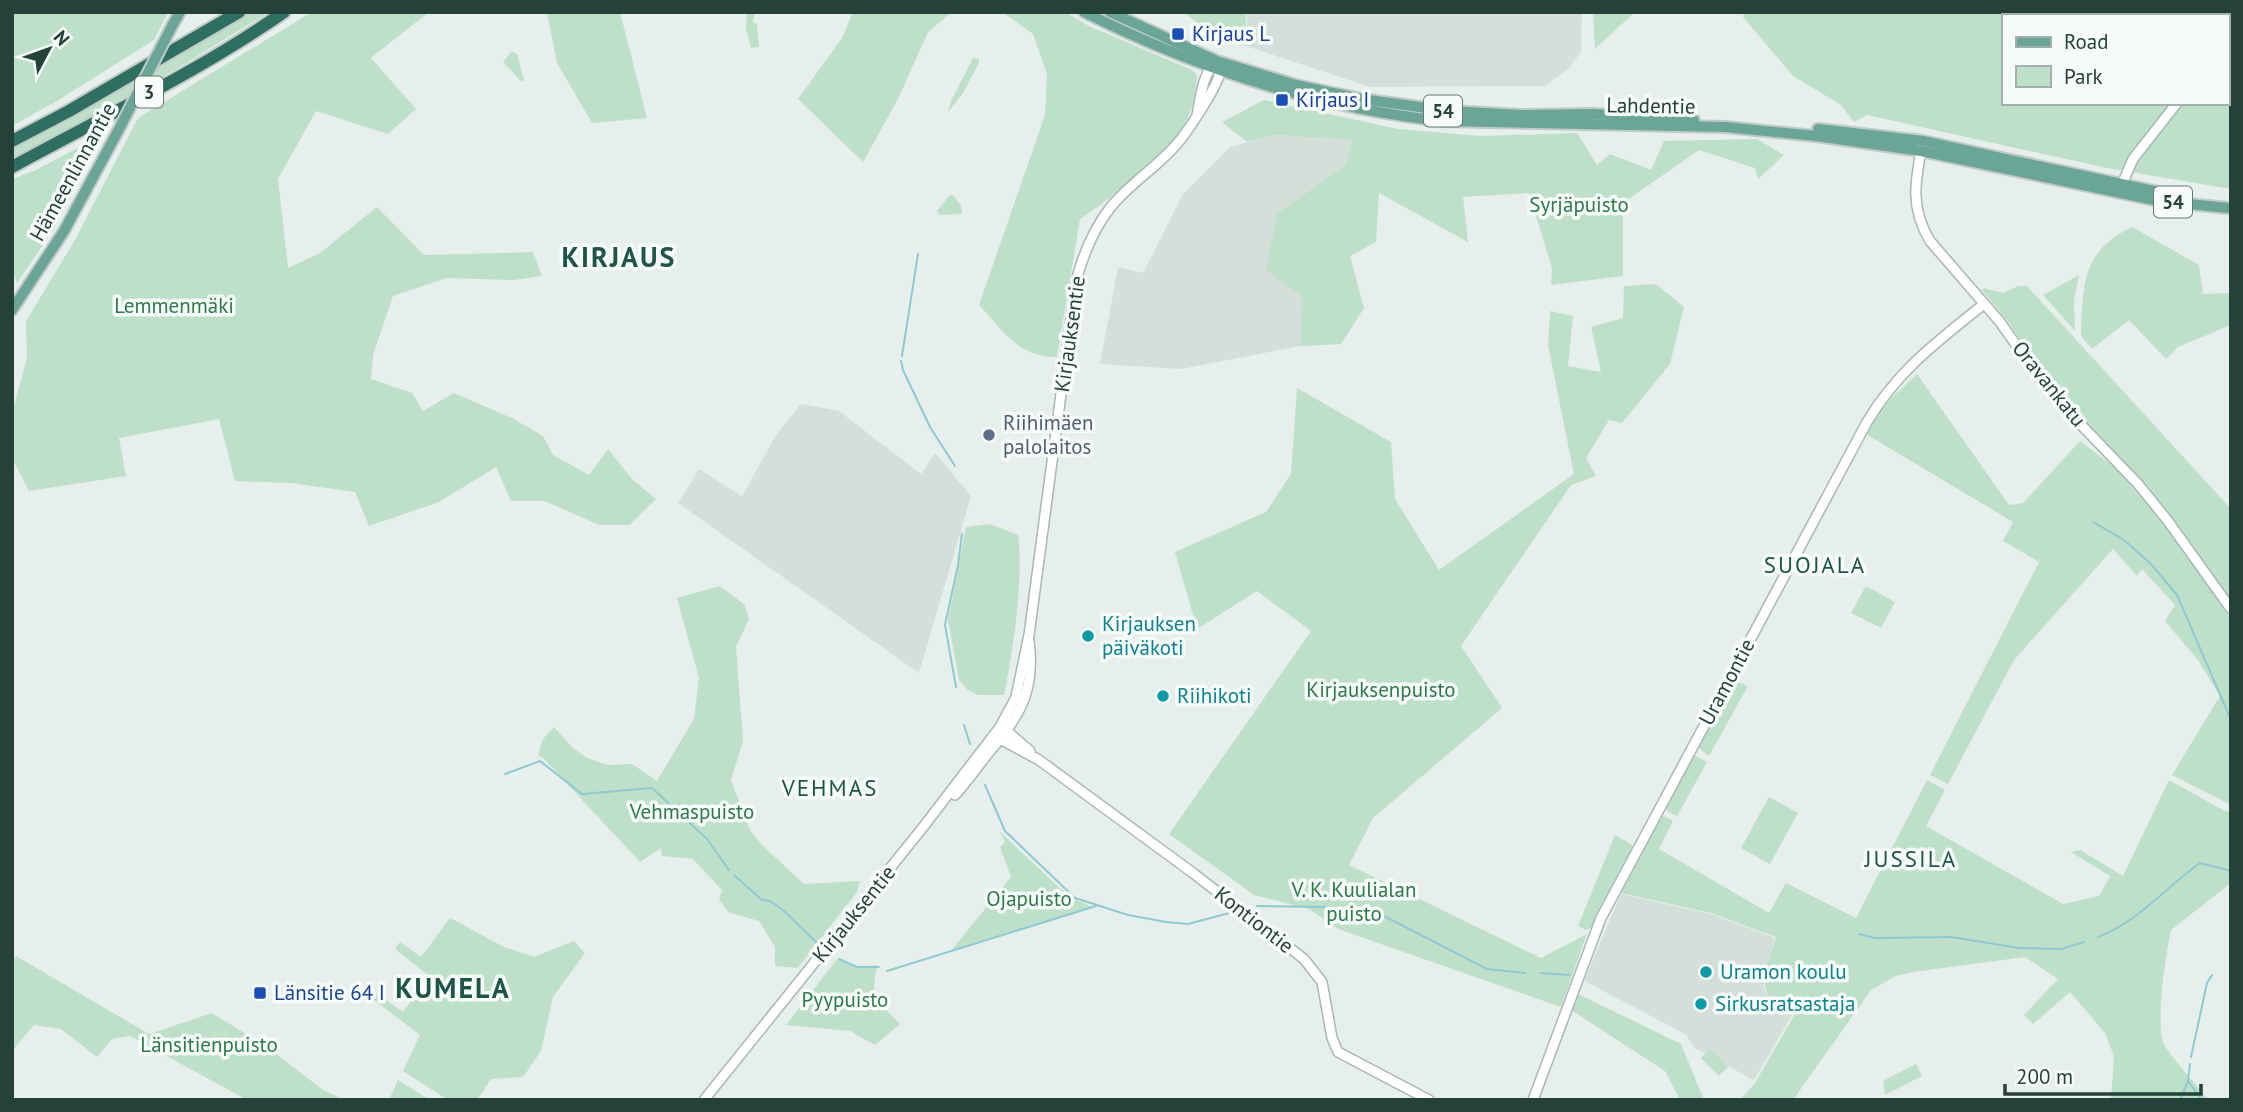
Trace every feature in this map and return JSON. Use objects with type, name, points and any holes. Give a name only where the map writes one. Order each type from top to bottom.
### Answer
[{"type":"highway","name":"3","points":[[12,141],[239,12]]},
{"type":"highway","name":"3","points":[[12,167],[176,78],[257,31],[284,12]]},
{"type":"main road","name":"Hämeenlinnantie","points":[[12,310],[64,231],[180,12]]},
{"type":"main road","name":"Lahdentie","points":[[1084,12],[1146,43],[1215,66],[1361,99],[1435,110],[1521,115],[1658,117],[1833,131],[1922,146],[2120,189]]},
{"type":"main road","name":"Lahdentie","points":[[1110,12],[1215,66]]},
{"type":"main road","name":"54","points":[[2120,189],[2229,208]]},
{"type":"street","name":"Kirjauksentie","points":[[704,1100],[924,826],[1000,727],[1012,705],[1019,687],[1029,635],[1069,326],[1081,262],[1089,241],[1110,208],[1177,144],[1197,115],[1208,97],[1215,66]]},
{"type":"street","points":[[2120,189],[2133,159],[2175,105]]},
{"type":"street","name":"Oravankatu","points":[[1922,146],[1915,206],[1921,227],[1930,241],[2000,322],[2062,405],[2131,476],[2168,521],[2231,610]]},
{"type":"street","name":"Uramontie","points":[[1533,1100],[1605,908],[1867,422],[1880,401],[1909,366],[1928,347],[1984,303]]},
{"type":"street","name":"Kirjauksentie","points":[[924,826],[963,786],[1005,736],[1021,709],[1027,692],[1031,654],[1029,635]]},
{"type":"street","name":"Kontiontie","points":[[1005,736],[1194,873],[1304,959],[1322,982],[1332,1038],[1338,1052],[1429,1100]]},
{"type":"shaded area","points":[[1247,12],[1582,12],[1581,52],[1569,68],[1545,86],[1370,87],[1246,46]]},
{"type":"shaded area","points":[[1275,135],[1353,140],[1345,166],[1277,213],[1302,296],[1300,346],[1181,369],[1100,364],[1118,267],[1143,273],[1183,194],[1230,147]]},
{"type":"shaded area","points":[[801,404],[839,411],[921,474],[935,453],[971,496],[919,673],[678,503],[699,469],[742,496],[776,435]]},
{"type":"shaded area","points":[[1621,894],[1711,914],[1775,938],[1764,974],[1764,989],[1770,999],[1794,1012],[1754,1080],[1694,1048],[1686,1035],[1674,1028],[1584,981]]},
{"type":"green space","points":[[12,12],[168,12],[154,40],[12,126]]},
{"type":"green space","points":[[247,12],[269,12],[178,68],[12,160],[12,147],[171,59]]},
{"type":"green space","name":"Lemmenmäki","points":[[312,12],[429,12],[371,58],[416,109],[388,134],[316,111],[278,179],[288,268],[320,253],[377,207],[424,255],[533,252],[542,276],[514,280],[447,278],[393,296],[373,355],[371,379],[412,393],[423,411],[454,393],[512,418],[543,436],[553,455],[589,475],[608,449],[633,480],[656,499],[630,525],[599,525],[545,501],[511,501],[496,467],[439,502],[369,526],[355,492],[291,483],[235,481],[219,419],[119,438],[126,476],[29,491],[12,458],[12,413],[27,358],[26,321],[76,238],[138,118]]},
{"type":"green space","points":[[547,12],[620,12],[647,118],[592,123],[557,63]]},
{"type":"green space","points":[[747,12],[755,12],[753,22],[757,24],[759,47],[751,48],[746,29]]},
{"type":"green space","points":[[853,12],[952,12],[928,32],[898,99],[863,162],[798,99],[842,38]]},
{"type":"green space","points":[[1002,12],[1065,12],[1089,26],[1192,70],[1197,75],[1192,107],[1179,133],[1148,165],[1080,219],[1057,357],[1031,352],[1012,341],[979,305],[1045,115],[1047,74],[1033,34]]},
{"type":"green space","points":[[1184,12],[1246,12],[1245,46],[1212,32]]},
{"type":"green space","points":[[1593,12],[1635,12],[1595,49]]},
{"type":"green space","points":[[1744,12],[2214,12],[2002,14],[2002,105],[2229,105],[2229,33],[2231,189],[2107,168],[1867,115],[1854,122],[1841,105],[1793,76],[1743,17]]},
{"type":"green space","points":[[512,51],[517,54],[524,80],[522,82],[503,62]]},
{"type":"green space","points":[[973,58],[979,59],[979,63],[963,93],[948,112],[951,101]]},
{"type":"green space","name":"Syrjäpuisto","points":[[1264,100],[1398,129],[1480,136],[1577,133],[1597,165],[1610,154],[1651,170],[1664,141],[1757,139],[1784,155],[1758,179],[1755,168],[1699,150],[1623,203],[1623,276],[1551,285],[1552,268],[1529,193],[1463,197],[1468,242],[1379,193],[1376,242],[1350,256],[1364,308],[1341,344],[1300,346],[1302,296],[1266,270],[1277,213],[1345,166],[1353,140],[1275,135],[1247,142],[1222,122]]},
{"type":"green space","points":[[104,134],[54,229],[17,283],[12,270],[12,179],[36,170]]},
{"type":"green space","points":[[950,195],[954,196],[961,206],[962,214],[940,215],[937,211]]},
{"type":"green space","points":[[2132,227],[2199,265],[2203,294],[2231,293],[2231,325],[2178,347],[2166,359],[2129,320],[2092,349],[2081,336],[2088,272],[2103,247]]},
{"type":"green space","points":[[2079,275],[2074,301],[2075,331],[2043,295]]},
{"type":"green space","name":"Kirjauksenpuisto","points":[[1656,284],[1684,307],[1670,364],[1622,423],[1609,420],[1586,458],[1596,476],[1571,485],[1461,646],[1502,708],[1373,818],[1349,865],[1541,958],[1587,934],[1561,1007],[1338,929],[1309,909],[1254,895],[1169,834],[1311,631],[1257,591],[1197,629],[1175,552],[1266,512],[1291,474],[1297,388],[1391,442],[1395,499],[1439,570],[1574,474],[1548,345],[1550,311],[1573,316],[1568,366],[1601,372],[1591,327],[1623,318],[1624,286]]},
{"type":"green space","points":[[2018,286],[2027,286],[2231,509],[2231,602],[2166,510],[2045,377],[2010,324],[1982,290],[1984,288],[2003,293]]},
{"type":"green space","points":[[1917,374],[2009,505],[2023,503],[2080,441],[2114,467],[2158,516],[2231,619],[2231,805],[2172,775],[2220,696],[2198,660],[2165,621],[2175,605],[2142,569],[2137,576],[2113,549],[2014,660],[1948,784],[1930,775],[2039,562],[2003,541],[2013,522],[1866,434],[1883,406]]},
{"type":"green space","points":[[990,524],[1018,535],[1020,573],[1017,615],[1004,695],[978,695],[968,690],[959,680],[948,620],[966,527]]},
{"type":"green space","name":"Vehmaspuisto","points":[[720,586],[745,605],[749,619],[736,647],[743,741],[731,780],[750,830],[763,846],[804,884],[860,881],[857,892],[798,968],[775,966],[775,947],[759,921],[728,912],[719,899],[722,890],[693,859],[662,856],[661,848],[640,862],[538,755],[543,739],[554,727],[573,748],[587,758],[608,765],[632,764],[657,781],[694,719],[699,678],[677,598]]},
{"type":"green space","points":[[1866,586],[1895,602],[1881,628],[1851,613]]},
{"type":"green space","points":[[1737,682],[1748,686],[1709,756],[1698,745],[1731,684]]},
{"type":"green space","points":[[1696,756],[1707,762],[1677,816],[1668,812],[1665,805],[1692,757]]},
{"type":"green space","points":[[1927,780],[1945,790],[1926,826],[2063,904],[2099,896],[2110,876],[2071,852],[2080,850],[2123,876],[2169,780],[2231,812],[2231,883],[2171,930],[2162,988],[2161,1021],[2164,1044],[2208,1100],[2111,1100],[2114,1056],[2105,1033],[2070,992],[2033,1024],[2024,1015],[2058,979],[2025,957],[1896,976],[1871,990],[1793,1100],[1740,1100],[1755,1083],[1796,1012],[1773,1000],[1767,992],[1765,976],[1776,937],[1711,913],[1621,893],[1662,815],[1673,821],[1659,849],[1769,913],[1786,883],[1856,918]]},
{"type":"green space","points":[[1769,797],[1798,813],[1770,864],[1741,848]]},
{"type":"green space","name":"Ojapuisto","points":[[999,831],[1068,896],[1092,907],[950,952],[1011,877],[1000,847],[1005,842]]},
{"type":"green space","points":[[1615,835],[1632,845],[1633,849],[1591,928],[1586,930],[1578,926]]},
{"type":"green space","points":[[450,918],[504,947],[534,957],[574,941],[585,953],[553,997],[541,1051],[523,1077],[491,1079],[477,1100],[448,1100],[403,1071],[420,1035],[365,993],[369,988],[403,1012],[429,976],[395,949],[400,942],[421,957]]},
{"type":"green space","name":"Länsitienpuisto","points":[[16,956],[149,1034],[212,1013],[266,1046],[323,1090],[345,1100],[247,1100],[130,1036],[112,1039],[97,1057],[61,1029],[34,1025],[12,1051],[12,964]]},
{"type":"green space","name":"Pyypuisto","points":[[837,959],[855,967],[878,965],[874,985],[877,999],[900,1024],[875,1045],[850,1031],[786,1025]]},
{"type":"green space","points":[[1576,993],[1681,1044],[1704,1100],[1680,1100],[1665,1071],[1571,1010]]},
{"type":"green space","points":[[1710,1049],[1728,1067],[1719,1076],[1701,1058]]},
{"type":"green space","points":[[1916,1064],[1922,1076],[1885,1095],[1883,1081]]},
{"type":"green space","points":[[398,1080],[430,1100],[389,1100]]},
{"type":"waterway","points":[[902,356],[918,254]]},
{"type":"waterway","points":[[901,361],[930,427],[955,466]]},
{"type":"waterway","points":[[2093,522],[2124,540],[2151,564],[2177,595],[2231,720]]},
{"type":"waterway","points":[[956,687],[945,625],[962,534]]},
{"type":"waterway","points":[[964,725],[970,744]]},
{"type":"waterway","points":[[505,774],[540,761],[582,794],[652,788],[707,839],[729,870]]},
{"type":"waterway","points":[[985,785],[1005,831],[1075,898],[1128,915],[1188,924],[1233,912]]},
{"type":"waterway","points":[[2098,937],[2139,913],[2200,863],[2231,871]]},
{"type":"waterway","points":[[734,875],[762,900],[770,901],[783,910],[819,945]]},
{"type":"waterway","points":[[887,971],[1096,906]]},
{"type":"waterway","points":[[1257,906],[1332,907],[1382,915],[1487,969],[1525,973]]},
{"type":"waterway","points":[[1859,934],[1875,938],[1951,937],[2019,948],[2061,949],[2084,942]]},
{"type":"waterway","points":[[839,959],[857,967],[879,967]]},
{"type":"waterway","points":[[1541,973],[1569,975]]},
{"type":"waterway","points":[[2191,1057],[2207,983],[2212,975]]},
{"type":"waterway","points":[[2180,1100],[2188,1081],[2190,1064]]},
{"type":"waterway","points":[[2188,1081],[2202,1100]]},
{"type":"place","name":"Kirjaus L","points":[[1178,34]]},
{"type":"place","name":"Kirjaus I","points":[[1282,100]]},
{"type":"place","name":"Riihimäen palolaitos","points":[[989,435]]},
{"type":"place","name":"Kirjauksen päiväkoti","points":[[1088,636]]},
{"type":"place","name":"Riihikoti","points":[[1163,696]]},
{"type":"place","name":"Uramon koulu","points":[[1706,972]]},
{"type":"place","name":"Länsitie 64 I","points":[[260,993]]},
{"type":"place","name":"Sirkusratsastaja","points":[[1701,1004]]},
{"type":"district","name":"KIRJAUS","points":[[619,257]]},
{"type":"district","name":"SUOJALA","points":[[1815,565]]},
{"type":"district","name":"VEHMAS","points":[[830,788]]},
{"type":"district","name":"JUSSILA","points":[[1911,859]]},
{"type":"district","name":"KUMELA","points":[[453,988]]},
{"type":"park label","name":"V. K. Kuulialan puisto","points":[[1354,902]]}]
